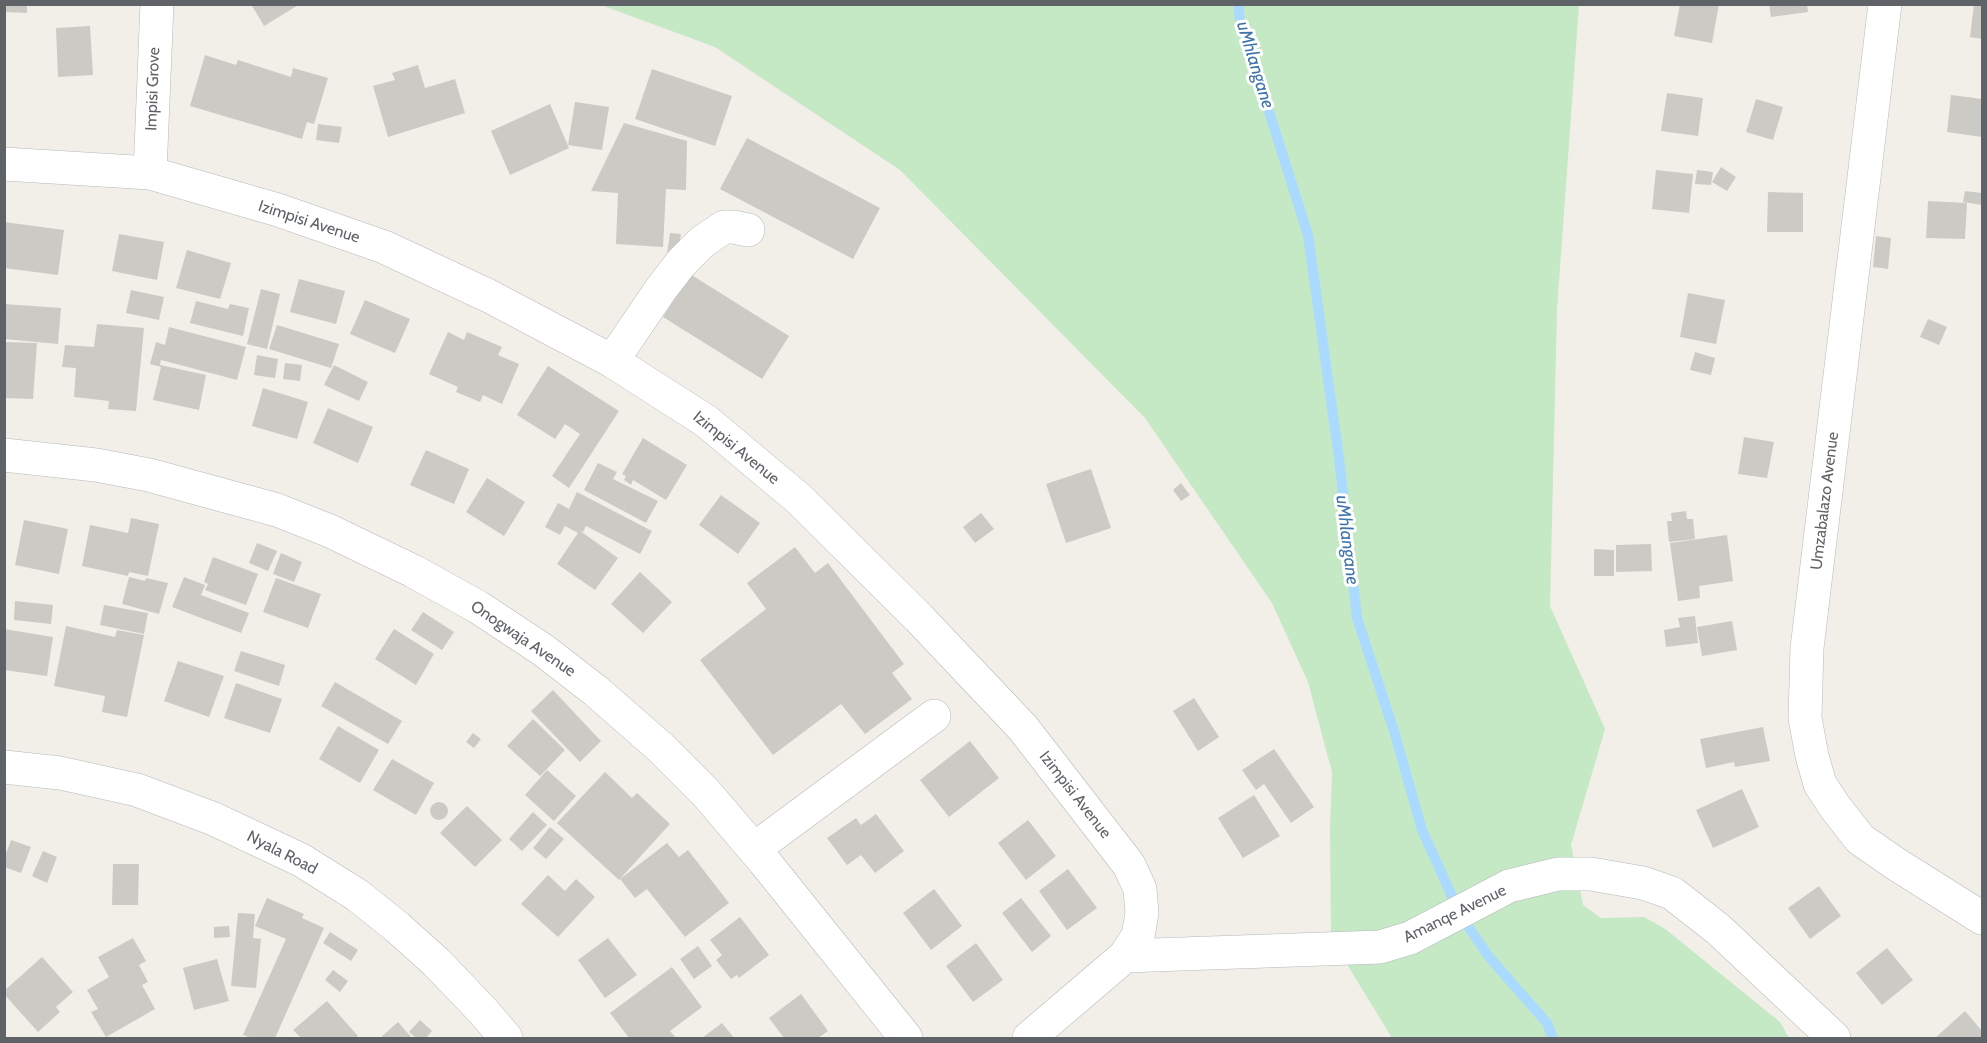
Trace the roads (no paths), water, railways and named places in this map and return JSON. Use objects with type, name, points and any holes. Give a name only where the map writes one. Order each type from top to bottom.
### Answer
[{"type":"street","name":"Impisi Grove","points":[[150,172],[157,4]]},
{"type":"street","name":"Umzabalazo Avenue","points":[[1885,4],[1807,648],[1805,718],[1820,784],[1860,839],[1983,918]]},
{"type":"street","name":"Izimpisi Avenue","points":[[4,164],[150,172],[278,210],[384,247],[489,296],[612,361],[706,421],[799,499],[919,618],[1023,728],[1129,865],[1140,889],[1142,913],[1138,936],[1125,957],[1029,1038]]},
{"type":"street","points":[[612,361],[661,289],[681,263],[702,242],[724,227],[748,230]]},
{"type":"street","name":"Onogwaja Avenue","points":[[4,455],[96,465],[149,475],[277,510],[330,531],[413,571],[478,607],[543,650],[596,691],[660,747],[706,793],[906,1038]]},
{"type":"street","points":[[754,849],[934,716]]},
{"type":"street","name":"Nyala Road","points":[[4,767],[60,773],[137,790],[214,819],[301,860],[357,895],[397,927],[436,962],[506,1038]]},
{"type":"street","name":"Amanqe Avenue","points":[[1125,957],[1380,947],[1410,938],[1509,886],[1558,874],[1591,874],[1643,883],[1672,893],[1718,929],[1834,1038]]},
{"type":"waterway","name":"uMhlangane","points":[[1238,4],[1240,20],[1308,235],[1339,458],[1357,618],[1394,731],[1422,830],[1461,916],[1489,957],[1547,1023],[1553,1038]]}]
